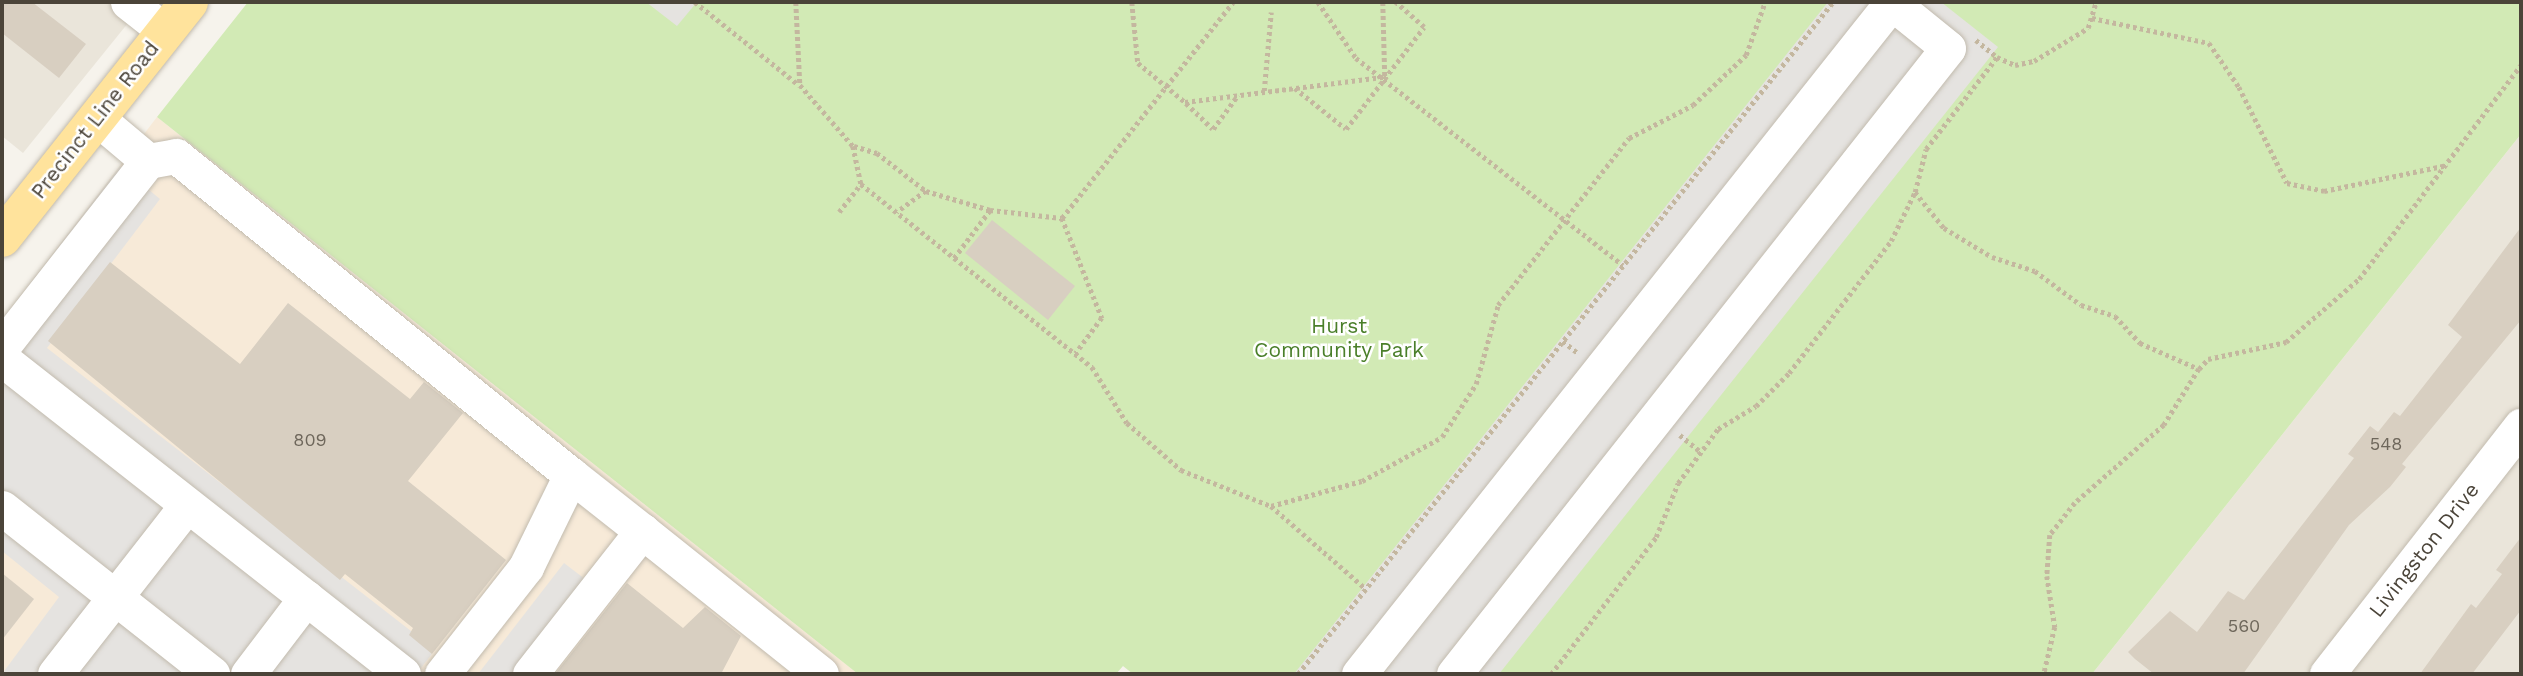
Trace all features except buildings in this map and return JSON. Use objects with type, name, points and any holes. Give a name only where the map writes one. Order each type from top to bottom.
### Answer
[{"type":"main road","name":"Precinct Line Road","points":[[2,238],[188,2]]},
{"type":"street","points":[[128,2],[165,31]]},
{"type":"street","points":[[1359,674],[1891,2],[1948,48],[1454,674]]},
{"type":"street","points":[[97,118],[148,161]]},
{"type":"street","points":[[403,674],[4,363],[148,161],[176,156],[821,674]]},
{"type":"street","name":"Livingston Drive","points":[[2327,674],[2521,426]]},
{"type":"street","points":[[442,674],[526,567],[571,475]]},
{"type":"street","points":[[55,674],[187,505]]},
{"type":"street","points":[[2,508],[212,674]]},
{"type":"street","points":[[530,674],[642,531]]},
{"type":"street","points":[[248,674],[306,598]]},
{"type":"path","points":[[695,2],[800,85],[853,146],[861,184],[1092,367],[1127,424],[1181,470],[1271,506],[1365,588]]},
{"type":"path","points":[[796,2],[800,85]]},
{"type":"path","points":[[1132,2],[1138,63],[1185,102],[1213,130],[1238,95]]},
{"type":"path","points":[[1062,218],[1233,2]]},
{"type":"path","points":[[1318,2],[1356,58],[1385,77],[1623,265]]},
{"type":"path","points":[[1382,2],[1385,77]]},
{"type":"path","points":[[1294,88],[1346,128],[1424,27],[1395,2]]},
{"type":"path","points":[[1271,506],[1362,481],[1442,438],[1476,384],[1498,305],[1629,138],[1693,105],[1746,55],[1765,2]]},
{"type":"path","points":[[1298,674],[1833,2]]},
{"type":"path","points":[[1551,674],[1656,537],[1678,483],[1718,429],[1756,406],[1789,373],[1891,241],[1915,192],[1926,149],[1997,57],[2015,65],[2034,61],[2088,28],[2096,2]]},
{"type":"path","points":[[1264,91],[1270,12]]},
{"type":"path","points":[[2092,18],[2208,43],[2239,87],[2287,183],[2324,191],[2446,165]]},
{"type":"path","points":[[2044,674],[2055,627],[2047,576],[2050,535],[2075,503],[2164,425],[2208,359],[2286,342],[2359,279],[2521,65]]},
{"type":"path","points":[[1185,102],[1385,77]]},
{"type":"path","points":[[853,146],[877,153],[926,191],[990,210],[1062,218]]},
{"type":"path","points":[[839,212],[861,184]]},
{"type":"path","points":[[897,212],[926,191]]},
{"type":"path","points":[[1915,192],[1944,228],[1992,257],[2035,271],[2081,305],[2115,316],[2140,343],[2199,369]]},
{"type":"path","points":[[954,258],[990,210]]},
{"type":"path","points":[[1062,218],[1102,318],[1076,353]]},
{"type":"shaded area","points":[[2,2],[145,2],[23,153],[2,136]]},
{"type":"shaded area","points":[[646,2],[697,2],[677,26]]},
{"type":"shaded area","points":[[1828,2],[1941,2],[1998,47],[1499,674],[1294,674]]},
{"type":"shaded area","points":[[157,117],[858,674],[2,674],[2,320]]},
{"type":"shaded area","points":[[2521,134],[2521,674],[2092,674]]},
{"type":"shaded area","points":[[120,166],[160,199],[47,348],[411,631],[432,654],[416,674],[2,674],[59,597],[2,551],[2,320]]},
{"type":"shaded area","points":[[564,563],[611,599],[553,674],[478,674]]},
{"type":"green space","name":"Hurst Community Park","points":[[248,2],[2521,2],[2521,134],[2092,674],[1133,674],[1123,666],[1116,674],[858,674],[157,117]]}]
